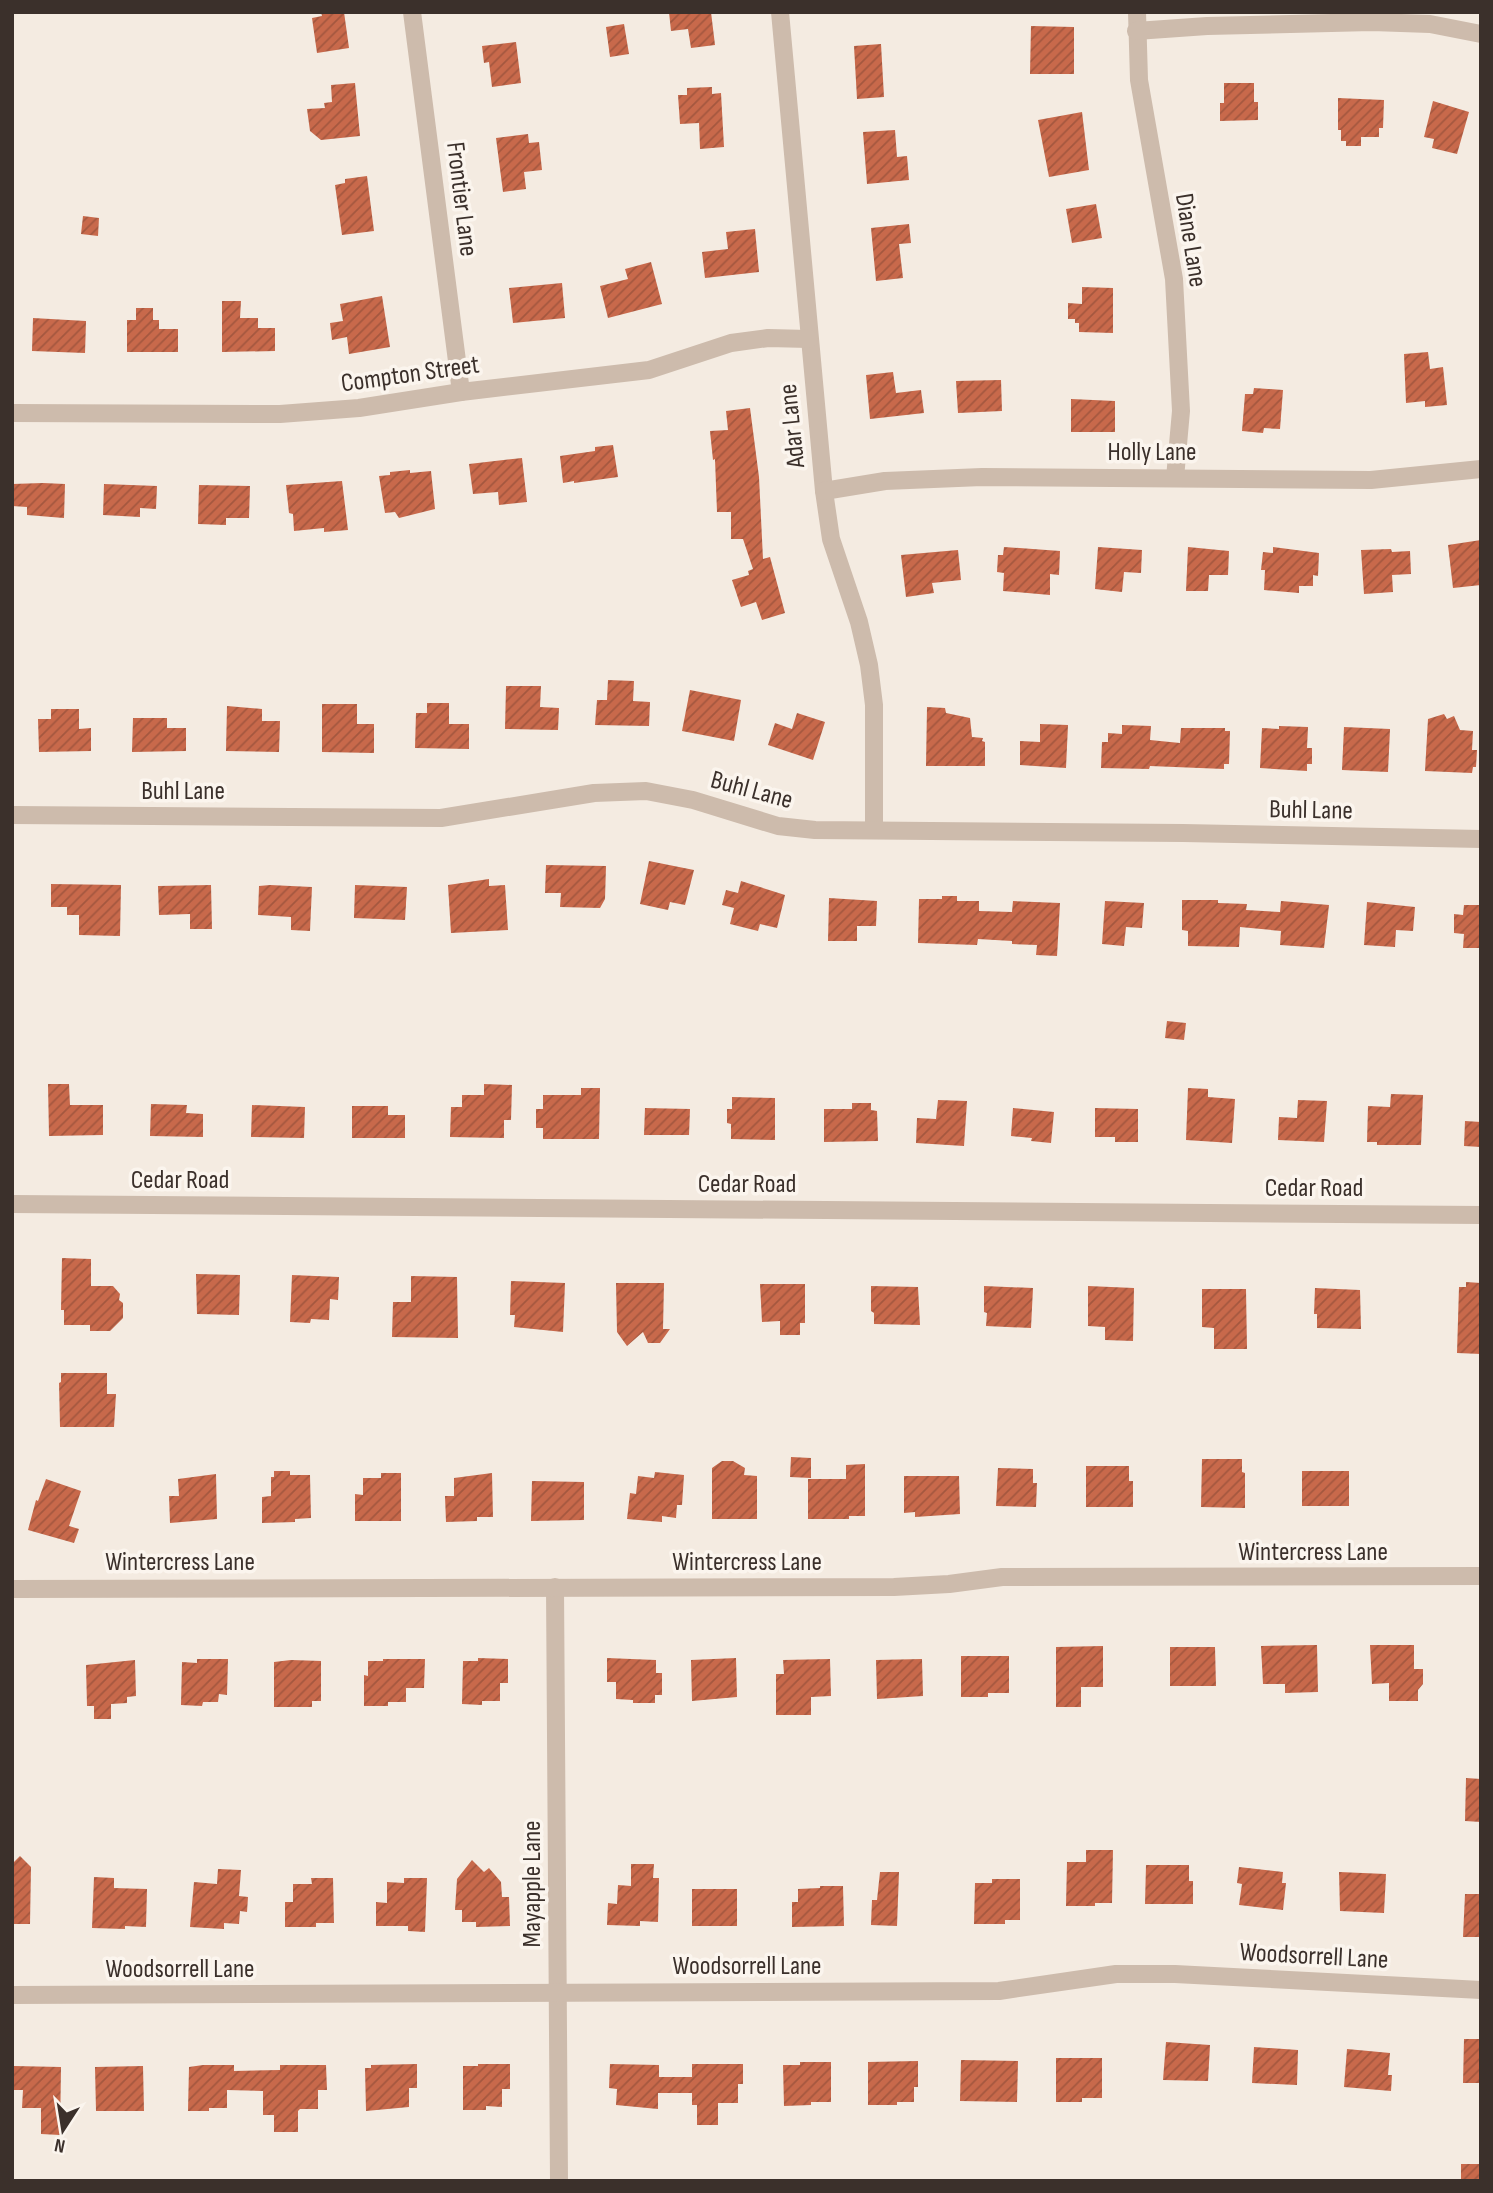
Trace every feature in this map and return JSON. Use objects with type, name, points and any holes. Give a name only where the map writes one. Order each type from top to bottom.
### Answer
[{"type":"street","name":"Frontier Lane","points":[[412,12],[461,392]]},
{"type":"street","name":"Adar Lane","points":[[780,12],[824,491],[831,539],[859,622],[869,665],[874,705],[874,829]]},
{"type":"street","name":"Diane Lane","points":[[1137,12],[1139,80],[1174,279],[1181,411],[1175,478]]},
{"type":"street","points":[[1136,32],[1207,26],[1372,22],[1430,24],[1481,34]]},
{"type":"street","name":"Compton Street","points":[[12,414],[279,414],[359,408],[461,392],[649,370],[731,343],[768,338],[809,339]]},
{"type":"street","name":"Holly Lane","points":[[824,491],[885,481],[954,478],[1371,480],[1481,469]]},
{"type":"street","name":"Buhl Lane","points":[[12,815],[441,818],[594,793],[646,791],[693,800],[778,826],[815,830],[1481,839]]},
{"type":"street","name":"Cedar Road","points":[[12,1204],[1481,1214]]},
{"type":"street","name":"Wintercress Lane","points":[[12,1589],[894,1587],[1002,1577],[1481,1576]]},
{"type":"street","name":"Mayapple Lane","points":[[555,1587],[559,2181]]},
{"type":"street","name":"Woodsorrell Lane","points":[[12,1995],[999,1991],[1116,1974],[1481,1990]]},
{"type":"building","points":[[321,12],[344,12],[349,48],[317,53],[312,18],[322,16]]},
{"type":"building","points":[[669,12],[711,12],[715,45],[691,48],[688,29],[671,31]]},
{"type":"building","points":[[624,24],[629,54],[610,57],[606,27]]},
{"type":"building","points":[[1031,26],[1074,27],[1074,74],[1030,74]]},
{"type":"building","points":[[516,42],[521,83],[492,87],[489,62],[484,63],[482,46]]},
{"type":"building","points":[[881,44],[884,97],[857,99],[854,46]]},
{"type":"building","points":[[355,83],[360,136],[321,140],[310,131],[307,109],[325,108],[324,103],[332,102],[331,85]]},
{"type":"building","points":[[1224,83],[1254,83],[1258,120],[1220,121]]},
{"type":"building","points":[[712,87],[712,94],[721,93],[724,147],[700,149],[699,123],[680,124],[678,95],[687,95],[687,88]]},
{"type":"building","points":[[1338,98],[1384,100],[1383,128],[1379,128],[1379,137],[1361,137],[1361,146],[1346,146],[1346,141],[1341,141],[1341,130],[1338,130]]},
{"type":"building","points":[[1433,101],[1469,112],[1457,154],[1432,148],[1434,139],[1424,137]]},
{"type":"building","points":[[1082,112],[1089,170],[1049,177],[1038,120]]},
{"type":"building","points":[[895,130],[897,157],[907,156],[909,180],[867,184],[863,132]]},
{"type":"building","points":[[528,134],[529,143],[539,142],[542,170],[524,172],[526,189],[503,192],[496,138]]},
{"type":"building","points":[[367,176],[374,231],[342,235],[335,185],[345,183],[345,179]]},
{"type":"building","points":[[1096,204],[1102,238],[1072,243],[1066,209]]},
{"type":"building","points":[[83,216],[99,218],[98,236],[81,234]]},
{"type":"building","points":[[909,224],[911,243],[899,244],[903,278],[876,281],[871,228]]},
{"type":"building","points":[[755,229],[759,272],[705,278],[702,252],[728,249],[726,232]]},
{"type":"building","points":[[651,262],[662,304],[608,318],[600,286],[628,279],[625,269]]},
{"type":"building","points":[[562,283],[565,318],[513,323],[509,288]]},
{"type":"building","points":[[1082,287],[1113,288],[1113,333],[1079,332],[1079,323],[1075,323],[1075,319],[1068,319],[1068,303],[1082,304]]},
{"type":"building","points":[[382,296],[390,347],[349,354],[347,337],[332,340],[330,323],[343,321],[340,304]]},
{"type":"building","points":[[222,301],[241,301],[240,318],[258,318],[258,328],[275,328],[275,351],[222,352]]},
{"type":"building","points":[[136,308],[153,308],[153,320],[159,320],[159,329],[178,329],[178,352],[127,352],[127,320],[136,320]]},
{"type":"building","points":[[33,318],[86,321],[85,353],[32,351]]},
{"type":"building","points":[[1428,352],[1430,369],[1443,367],[1447,405],[1425,407],[1425,401],[1406,403],[1404,354]]},
{"type":"building","points":[[893,372],[896,393],[921,390],[924,413],[870,419],[866,375]]},
{"type":"building","points":[[1001,380],[1002,411],[958,413],[956,381]]},
{"type":"building","points":[[1254,388],[1283,390],[1280,429],[1264,428],[1263,433],[1242,431],[1245,394],[1253,394]]},
{"type":"building","points":[[1071,399],[1115,401],[1115,432],[1071,432]]},
{"type":"building","points":[[750,408],[759,477],[763,559],[770,557],[785,613],[762,620],[756,602],[741,607],[732,580],[749,575],[748,571],[753,569],[743,539],[731,539],[731,512],[717,512],[715,459],[713,460],[710,431],[728,430],[726,411]]},
{"type":"building","points":[[613,445],[618,477],[563,483],[560,456],[595,451],[595,447]]},
{"type":"building","points":[[522,458],[527,502],[499,505],[498,492],[473,494],[469,464]]},
{"type":"building","points":[[410,470],[410,473],[431,471],[435,509],[399,518],[395,512],[385,513],[379,476]]},
{"type":"building","points":[[342,481],[348,530],[324,532],[324,528],[294,531],[286,485]]},
{"type":"building","points":[[12,484],[65,484],[64,518],[27,515],[27,507],[12,506]]},
{"type":"building","points":[[104,484],[157,486],[156,509],[140,508],[140,517],[103,515]]},
{"type":"building","points":[[199,485],[250,486],[249,518],[226,518],[226,525],[198,524]]},
{"type":"building","points":[[1481,540],[1481,585],[1453,588],[1448,545]]},
{"type":"building","points":[[1004,547],[1060,551],[1059,575],[1050,574],[1050,595],[1003,591],[1004,573],[997,572],[998,555],[1003,555]]},
{"type":"building","points":[[1098,547],[1142,550],[1141,573],[1124,572],[1122,592],[1095,589]]},
{"type":"building","points":[[1188,547],[1229,551],[1228,575],[1209,575],[1208,591],[1186,591]]},
{"type":"building","points":[[1273,547],[1319,553],[1318,576],[1313,575],[1313,586],[1299,586],[1299,593],[1264,590],[1265,570],[1261,570],[1263,552],[1273,553]]},
{"type":"building","points":[[1391,549],[1392,552],[1410,551],[1411,574],[1392,575],[1393,592],[1364,594],[1361,550]]},
{"type":"building","points":[[958,550],[961,580],[932,583],[934,593],[906,597],[901,555]]},
{"type":"building","points":[[608,680],[634,681],[633,701],[650,702],[649,726],[595,725],[597,700],[607,700]]},
{"type":"building","points":[[506,686],[541,686],[540,707],[559,708],[558,730],[505,729]]},
{"type":"building","points":[[690,690],[741,700],[734,741],[682,731]]},
{"type":"building","points":[[427,703],[449,703],[449,724],[469,724],[469,749],[415,748],[416,713],[427,713]]},
{"type":"building","points":[[322,704],[357,704],[357,724],[374,724],[374,753],[322,752]]},
{"type":"building","points":[[227,706],[262,709],[262,721],[280,721],[279,752],[226,751]]},
{"type":"building","points":[[927,707],[945,708],[946,713],[970,718],[972,737],[983,738],[982,741],[985,742],[985,766],[926,766]]},
{"type":"building","points":[[51,709],[79,709],[79,729],[91,728],[91,751],[39,752],[38,719],[51,719]]},
{"type":"building","points":[[797,713],[825,722],[813,760],[768,745],[775,723],[792,729]]},
{"type":"building","points":[[1444,714],[1447,719],[1454,716],[1460,730],[1473,731],[1472,750],[1477,750],[1476,767],[1473,767],[1472,773],[1425,771],[1428,719]]},
{"type":"building","points":[[133,718],[167,718],[167,728],[186,728],[186,751],[132,752]]},
{"type":"building","points":[[1040,724],[1068,725],[1066,768],[1020,765],[1020,741],[1040,742]]},
{"type":"building","points":[[1122,725],[1151,726],[1150,740],[1180,743],[1181,728],[1225,728],[1225,731],[1230,731],[1229,764],[1224,764],[1224,769],[1150,766],[1149,769],[1101,768],[1102,742],[1108,742],[1108,733],[1122,734]]},
{"type":"building","points":[[1279,726],[1308,727],[1307,748],[1312,748],[1312,764],[1307,764],[1307,771],[1260,768],[1262,728],[1279,729]]},
{"type":"building","points":[[1344,727],[1390,729],[1388,772],[1342,770]]},
{"type":"building","points":[[649,861],[694,870],[685,905],[670,902],[668,910],[640,904]]},
{"type":"building","points":[[546,865],[606,866],[605,899],[600,908],[560,907],[561,893],[545,893]]},
{"type":"building","points":[[489,879],[489,886],[505,885],[508,930],[451,933],[448,885]]},
{"type":"building","points":[[741,881],[785,895],[777,928],[760,924],[758,931],[730,924],[734,908],[722,905],[726,890],[738,893]]},
{"type":"building","points":[[51,884],[121,885],[120,936],[79,935],[79,915],[67,915],[67,907],[51,907]]},
{"type":"building","points":[[211,885],[212,929],[190,929],[190,914],[159,915],[158,886]]},
{"type":"building","points":[[355,885],[407,887],[405,920],[354,918]]},
{"type":"building","points":[[259,886],[312,887],[310,931],[291,930],[291,917],[258,915]]},
{"type":"building","points":[[942,896],[957,896],[957,901],[979,901],[979,911],[1012,912],[1013,901],[1060,903],[1057,956],[1036,955],[1037,945],[1012,944],[1012,941],[978,939],[977,945],[918,943],[919,899],[942,899]]},
{"type":"building","points":[[829,898],[877,901],[876,926],[857,926],[857,941],[828,941]]},
{"type":"building","points":[[1182,900],[1218,900],[1218,903],[1247,904],[1246,910],[1280,912],[1281,901],[1329,905],[1324,948],[1280,945],[1281,931],[1240,927],[1239,947],[1188,946],[1188,931],[1182,930]]},
{"type":"building","points":[[1105,901],[1144,903],[1142,928],[1126,927],[1124,946],[1102,944]]},
{"type":"building","points":[[1367,902],[1415,907],[1413,931],[1396,930],[1395,947],[1364,945]]},
{"type":"building","points":[[1464,905],[1481,905],[1481,948],[1463,948],[1464,934],[1454,933],[1454,914],[1463,915]]},
{"type":"building","points":[[1167,1021],[1186,1023],[1184,1040],[1165,1038]]},
{"type":"building","points":[[48,1084],[69,1084],[70,1105],[103,1105],[103,1135],[49,1136]]},
{"type":"building","points":[[484,1084],[512,1085],[511,1120],[504,1120],[504,1138],[450,1137],[451,1107],[462,1107],[462,1095],[484,1095]]},
{"type":"building","points":[[581,1088],[600,1088],[599,1139],[543,1139],[543,1128],[536,1128],[536,1109],[543,1109],[543,1095],[581,1095]]},
{"type":"building","points":[[1188,1088],[1208,1089],[1208,1097],[1235,1099],[1232,1143],[1186,1140]]},
{"type":"building","points":[[1391,1094],[1423,1095],[1421,1145],[1377,1145],[1377,1142],[1367,1142],[1368,1106],[1390,1107]]},
{"type":"building","points":[[732,1097],[775,1098],[775,1140],[731,1139],[727,1109],[732,1109]]},
{"type":"building","points":[[938,1100],[967,1101],[964,1146],[916,1143],[917,1118],[936,1119]]},
{"type":"building","points":[[1298,1100],[1327,1101],[1324,1142],[1278,1140],[1279,1117],[1297,1118]]},
{"type":"building","points":[[852,1103],[871,1103],[871,1110],[877,1111],[878,1141],[824,1142],[824,1109],[852,1109]]},
{"type":"building","points":[[151,1104],[187,1105],[186,1113],[203,1114],[203,1137],[150,1136]]},
{"type":"building","points":[[252,1105],[305,1107],[304,1138],[251,1137]]},
{"type":"building","points":[[352,1106],[388,1106],[388,1115],[405,1115],[405,1138],[352,1138]]},
{"type":"building","points":[[645,1108],[690,1109],[689,1135],[644,1135]]},
{"type":"building","points":[[1013,1108],[1054,1112],[1051,1143],[1011,1136]]},
{"type":"building","points":[[1095,1108],[1138,1109],[1138,1142],[1115,1142],[1115,1137],[1095,1137]]},
{"type":"building","points":[[1465,1121],[1481,1122],[1481,1147],[1464,1146]]},
{"type":"building","points":[[62,1258],[91,1259],[91,1286],[113,1286],[120,1294],[123,1318],[110,1331],[90,1331],[90,1325],[64,1325],[64,1310],[61,1310]]},
{"type":"building","points":[[196,1274],[240,1275],[239,1315],[197,1314]]},
{"type":"building","points":[[292,1275],[339,1277],[338,1300],[330,1299],[329,1320],[290,1322]]},
{"type":"building","points":[[411,1276],[457,1277],[458,1338],[392,1337],[393,1302],[411,1302]]},
{"type":"building","points":[[511,1281],[565,1283],[563,1332],[514,1327],[515,1315],[510,1315]]},
{"type":"building","points":[[1466,1282],[1481,1283],[1481,1354],[1457,1353],[1459,1287],[1466,1287]]},
{"type":"building","points":[[616,1283],[664,1283],[663,1329],[670,1329],[660,1343],[648,1343],[643,1332],[627,1346],[617,1332]]},
{"type":"building","points":[[760,1284],[805,1284],[805,1323],[800,1323],[800,1335],[780,1335],[780,1321],[762,1322]]},
{"type":"building","points":[[871,1286],[918,1287],[920,1325],[874,1324]]},
{"type":"building","points":[[984,1286],[1033,1288],[1031,1328],[986,1326]]},
{"type":"building","points":[[1088,1286],[1134,1288],[1133,1341],[1105,1340],[1105,1327],[1088,1326]]},
{"type":"building","points":[[1315,1288],[1360,1290],[1361,1329],[1317,1328],[1317,1314],[1314,1314]]},
{"type":"building","points":[[1202,1289],[1246,1289],[1247,1349],[1214,1349],[1214,1328],[1202,1327]]},
{"type":"building","points":[[61,1373],[107,1373],[107,1394],[116,1394],[114,1427],[60,1427]]},
{"type":"building","points":[[791,1457],[811,1458],[811,1478],[790,1477]]},
{"type":"building","points":[[1202,1459],[1242,1459],[1242,1472],[1245,1473],[1245,1508],[1201,1507]]},
{"type":"building","points":[[722,1461],[733,1461],[745,1468],[744,1475],[757,1476],[757,1519],[712,1519],[712,1468]]},
{"type":"building","points":[[865,1464],[865,1516],[849,1516],[849,1519],[808,1519],[808,1479],[846,1479],[846,1465]]},
{"type":"building","points":[[1086,1466],[1129,1466],[1129,1481],[1133,1481],[1133,1507],[1086,1507]]},
{"type":"building","points":[[998,1468],[1033,1469],[1033,1483],[1037,1483],[1036,1507],[996,1506]]},
{"type":"building","points":[[274,1471],[290,1471],[290,1475],[310,1475],[311,1518],[295,1519],[295,1522],[262,1523],[262,1497],[271,1496],[271,1477],[274,1477]]},
{"type":"building","points":[[1302,1471],[1349,1471],[1349,1506],[1302,1506]]},
{"type":"building","points":[[655,1472],[684,1475],[682,1505],[677,1505],[676,1518],[662,1516],[662,1522],[627,1519],[630,1493],[636,1494],[638,1476],[654,1478]]},
{"type":"building","points":[[381,1473],[401,1473],[401,1521],[355,1521],[355,1494],[363,1495],[363,1478],[381,1478]]},
{"type":"building","points":[[492,1473],[493,1517],[477,1517],[477,1521],[446,1522],[445,1496],[454,1496],[454,1478]]},
{"type":"building","points":[[216,1474],[217,1519],[170,1523],[169,1496],[179,1496],[178,1479]]},
{"type":"building","points":[[904,1476],[959,1476],[960,1514],[915,1517],[915,1512],[904,1513]]},
{"type":"building","points":[[46,1479],[81,1491],[69,1526],[79,1529],[74,1543],[28,1530],[36,1500],[38,1501]]},
{"type":"building","points":[[532,1481],[584,1482],[584,1520],[531,1521]]},
{"type":"building","points":[[1317,1645],[1318,1692],[1285,1693],[1285,1684],[1263,1684],[1261,1646]]},
{"type":"building","points":[[1370,1645],[1414,1645],[1414,1669],[1423,1669],[1423,1684],[1418,1690],[1418,1701],[1389,1701],[1389,1683],[1372,1684]]},
{"type":"building","points":[[1103,1646],[1103,1687],[1081,1687],[1081,1707],[1056,1707],[1056,1647]]},
{"type":"building","points":[[1170,1647],[1215,1647],[1216,1686],[1170,1686]]},
{"type":"building","points":[[961,1656],[1009,1656],[1009,1693],[988,1693],[988,1697],[961,1697]]},
{"type":"building","points":[[478,1658],[508,1659],[508,1683],[500,1683],[500,1701],[482,1701],[482,1705],[462,1704],[463,1661],[478,1661]]},
{"type":"building","points":[[607,1658],[656,1660],[656,1673],[662,1673],[662,1695],[655,1695],[655,1703],[633,1703],[633,1700],[616,1699],[616,1682],[607,1682]]},
{"type":"building","points":[[736,1658],[737,1697],[692,1701],[691,1660]]},
{"type":"building","points":[[197,1659],[228,1659],[227,1695],[219,1694],[218,1702],[203,1702],[202,1706],[181,1705],[182,1662],[197,1663]]},
{"type":"building","points":[[425,1659],[424,1688],[406,1688],[406,1702],[388,1702],[388,1706],[364,1706],[364,1675],[368,1676],[368,1661]]},
{"type":"building","points":[[830,1659],[831,1696],[811,1697],[811,1715],[776,1715],[776,1674],[784,1674],[783,1660]]},
{"type":"building","points":[[922,1659],[923,1696],[877,1699],[876,1660]]},
{"type":"building","points":[[135,1660],[136,1696],[127,1697],[127,1703],[111,1704],[111,1719],[94,1719],[94,1706],[87,1706],[86,1665]]},
{"type":"building","points":[[321,1661],[321,1701],[312,1701],[312,1707],[274,1707],[274,1662]]},
{"type":"building","points":[[1466,1778],[1481,1779],[1481,1822],[1465,1821]]},
{"type":"building","points":[[1086,1850],[1113,1850],[1112,1903],[1066,1906],[1067,1862],[1086,1862]]},
{"type":"building","points":[[20,1856],[31,1867],[30,1924],[12,1924],[12,1864]]},
{"type":"building","points":[[472,1860],[484,1872],[489,1868],[501,1882],[502,1897],[509,1897],[510,1926],[476,1927],[476,1922],[462,1922],[462,1910],[455,1910],[457,1879]]},
{"type":"building","points":[[631,1864],[654,1864],[653,1878],[659,1878],[658,1922],[640,1921],[640,1926],[607,1925],[608,1903],[617,1904],[618,1885],[631,1886]]},
{"type":"building","points":[[1146,1865],[1189,1865],[1189,1881],[1193,1881],[1193,1904],[1145,1904]]},
{"type":"building","points":[[1239,1867],[1283,1872],[1282,1883],[1286,1883],[1283,1910],[1239,1905],[1242,1884],[1237,1883]]},
{"type":"building","points":[[218,1869],[241,1870],[239,1896],[248,1897],[247,1912],[240,1911],[239,1924],[224,1923],[224,1929],[190,1927],[194,1882],[217,1884]]},
{"type":"building","points":[[880,1872],[899,1872],[897,1926],[871,1925],[872,1900],[877,1900]]},
{"type":"building","points":[[1339,1872],[1386,1874],[1384,1913],[1340,1911]]},
{"type":"building","points":[[94,1877],[114,1878],[114,1888],[147,1889],[146,1927],[92,1928]]},
{"type":"building","points":[[311,1878],[333,1878],[334,1923],[316,1923],[316,1927],[285,1927],[285,1902],[293,1902],[293,1884],[312,1884]]},
{"type":"building","points":[[404,1878],[427,1878],[425,1932],[408,1931],[408,1926],[376,1926],[376,1902],[387,1903],[387,1882],[404,1883]]},
{"type":"building","points":[[992,1879],[1020,1879],[1020,1920],[1005,1920],[1005,1924],[974,1924],[975,1883],[992,1883]]},
{"type":"building","points":[[843,1886],[844,1926],[792,1927],[792,1902],[798,1902],[798,1889]]},
{"type":"building","points":[[692,1889],[737,1889],[737,1926],[692,1926]]},
{"type":"building","points":[[1465,1894],[1481,1894],[1479,1937],[1463,1937]]},
{"type":"building","points":[[1464,2039],[1481,2039],[1481,2083],[1463,2083]]},
{"type":"building","points":[[1166,2042],[1210,2045],[1208,2081],[1163,2080]]},
{"type":"building","points":[[1254,2047],[1298,2050],[1297,2085],[1252,2083]]},
{"type":"building","points":[[1347,2049],[1390,2053],[1388,2075],[1392,2075],[1391,2091],[1344,2087]]},
{"type":"building","points":[[1056,2058],[1102,2058],[1102,2098],[1082,2098],[1082,2102],[1056,2102]]},
{"type":"building","points":[[961,2060],[1018,2061],[1017,2102],[960,2101]]},
{"type":"building","points":[[918,2061],[918,2087],[914,2087],[914,2102],[868,2105],[868,2062]]},
{"type":"building","points":[[800,2062],[831,2062],[831,2102],[784,2106],[783,2065],[800,2065]]},
{"type":"building","points":[[417,2064],[417,2088],[409,2088],[409,2107],[366,2111],[365,2068],[371,2068],[371,2065]]},
{"type":"building","points":[[510,2064],[510,2089],[502,2089],[502,2107],[486,2106],[486,2110],[463,2110],[463,2066]]},
{"type":"building","points":[[610,2064],[659,2065],[659,2077],[692,2077],[692,2064],[743,2064],[743,2084],[738,2084],[738,2103],[718,2103],[718,2125],[697,2125],[697,2105],[692,2105],[692,2093],[658,2093],[658,2109],[616,2105],[617,2089],[609,2088]]},
{"type":"building","points":[[234,2065],[234,2071],[280,2070],[280,2065],[326,2065],[327,2090],[318,2090],[318,2109],[298,2111],[298,2132],[274,2132],[274,2115],[263,2115],[263,2091],[227,2090],[227,2108],[188,2111],[189,2067]]},
{"type":"building","points":[[14,2066],[61,2067],[60,2135],[41,2134],[41,2108],[22,2108],[23,2090],[13,2090]]},
{"type":"building","points":[[143,2066],[144,2111],[96,2111],[95,2067]]},
{"type":"building","points":[[1461,2164],[1481,2164],[1481,2181],[1461,2181]]}]
